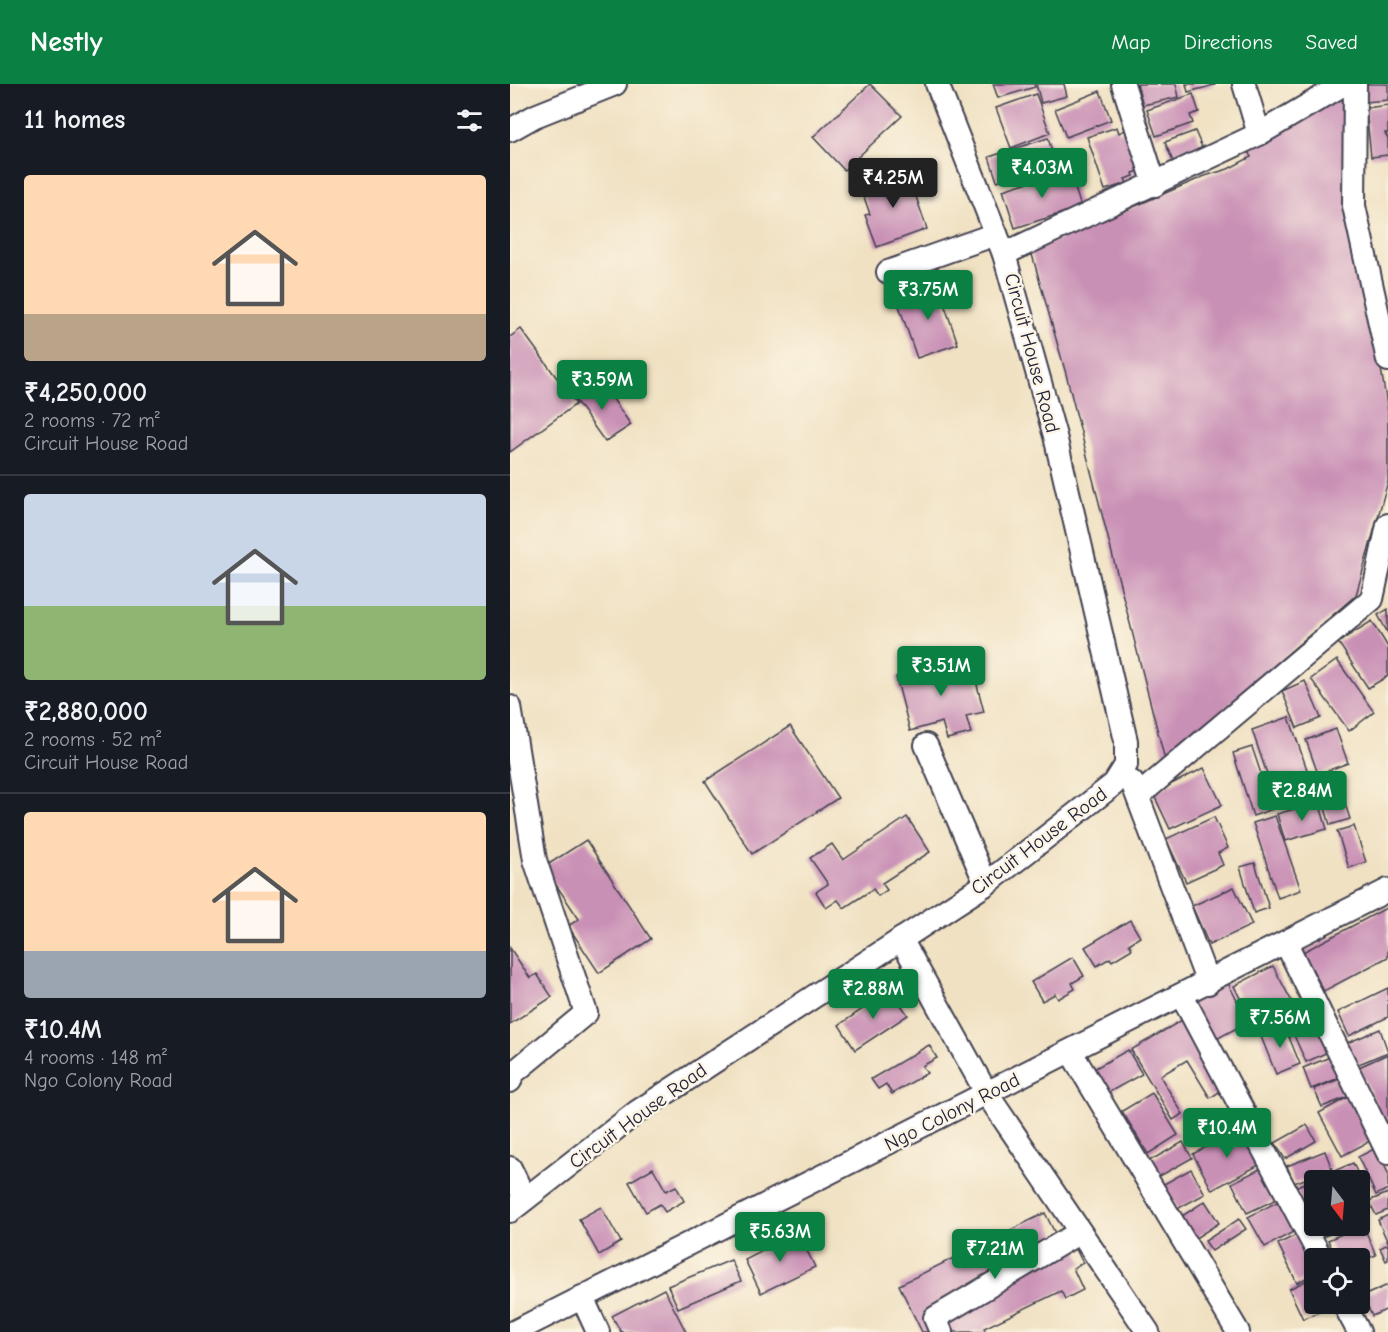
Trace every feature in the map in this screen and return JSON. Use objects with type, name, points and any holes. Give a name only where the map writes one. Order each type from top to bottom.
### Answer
[{"type":"street","points":[[510,130],[536,116],[615,84]]},
{"type":"street","name":"Circuit House Road","points":[[517,1205],[637,1112],[986,884],[1114,784],[1125,765],[1126,741],[1058,447],[1000,244],[937,84]]},
{"type":"street","points":[[1123,84],[1155,185]]},
{"type":"street","points":[[1244,84],[1259,134]]},
{"type":"street","points":[[888,272],[1000,244],[1155,185],[1259,134],[1344,84]]},
{"type":"street","points":[[1355,84],[1354,206],[1388,360]]},
{"type":"street","points":[[1138,796],[1380,595],[1388,525]]},
{"type":"street","points":[[510,707],[535,861],[586,1013],[512,1074],[510,1082]]},
{"type":"street","points":[[926,745],[986,884]]},
{"type":"street","points":[[1125,765],[1208,983]]},
{"type":"street","name":"Ngo Colony Road","points":[[514,1332],[1388,890]]},
{"type":"street","points":[[901,939],[987,1094],[1148,1332]]},
{"type":"street","points":[[1286,943],[1388,1153]]},
{"type":"street","points":[[1182,996],[1316,1248]]},
{"type":"street","points":[[1071,1052],[1238,1332]]},
{"type":"street","points":[[510,1168],[517,1205]]},
{"type":"street","points":[[941,1332],[935,1318],[1080,1232]]},
{"type":"street","points":[[582,1297],[598,1332]]},
{"type":"street","points":[[1349,1314],[1359,1332]]},
{"type":"building","points":[[870,84],[902,116],[844,170],[813,137]]},
{"type":"building","points":[[993,84],[1034,84],[1035,87],[998,98]]},
{"type":"building","points":[[1036,84],[1064,84],[1067,96],[1041,103]]},
{"type":"building","points":[[1137,84],[1176,84],[1179,97],[1143,105]]},
{"type":"building","points":[[1186,84],[1215,84],[1215,85],[1188,92]]},
{"type":"building","points":[[1363,84],[1388,84],[1388,100],[1365,102]]},
{"type":"building","points":[[1348,90],[1378,351],[1388,411],[1388,481],[1356,595],[1165,760],[1066,374],[1031,251],[1205,176],[1228,169],[1251,157],[1246,148]]},
{"type":"building","points":[[1100,91],[1111,120],[1066,137],[1055,109]]},
{"type":"building","points":[[1036,94],[1050,133],[1011,148],[996,108]]},
{"type":"building","points":[[1193,94],[1199,112],[1190,115],[1193,123],[1156,136],[1147,110]]},
{"type":"building","points":[[1388,105],[1388,133],[1385,133],[1388,138],[1388,155],[1371,157],[1366,108]]},
{"type":"building","points":[[1117,127],[1119,133],[1125,130],[1139,171],[1133,173],[1134,176],[1125,179],[1127,183],[1105,190],[1087,137]]},
{"type":"building","points":[[1195,131],[1204,152],[1174,164],[1165,142]]},
{"type":"building","points":[[1048,138],[1055,161],[997,181],[989,157]]},
{"type":"building","points":[[1069,169],[1081,207],[1015,228],[1003,190]]},
{"type":"building","points":[[907,170],[927,229],[877,247],[865,215],[870,214],[860,186]]},
{"type":"building","points":[[937,283],[958,344],[917,358],[898,303],[915,297],[913,291]]},
{"type":"building","points":[[521,329],[576,404],[510,452],[510,337]]},
{"type":"building","points":[[599,379],[631,425],[605,442],[573,397]]},
{"type":"building","points":[[1388,609],[1388,633],[1378,615]]},
{"type":"building","points":[[1372,621],[1388,647],[1388,676],[1368,688],[1338,642]]},
{"type":"building","points":[[970,658],[984,712],[966,716],[971,733],[947,739],[942,722],[910,731],[896,677]]},
{"type":"building","points":[[1337,660],[1374,712],[1349,731],[1311,679]]},
{"type":"building","points":[[1305,681],[1321,718],[1297,728],[1282,691]]},
{"type":"building","points":[[1289,717],[1315,793],[1278,806],[1252,730]]},
{"type":"building","points":[[790,726],[838,798],[752,854],[705,781]]},
{"type":"building","points":[[1336,729],[1348,763],[1318,774],[1306,740]]},
{"type":"building","points":[[1252,747],[1273,809],[1253,816],[1233,753]]},
{"type":"building","points":[[1204,768],[1222,805],[1170,829],[1153,793]]},
{"type":"building","points":[[1336,775],[1350,819],[1330,825],[1317,781]]},
{"type":"building","points":[[1319,802],[1327,829],[1285,841],[1277,814]]},
{"type":"building","points":[[1275,816],[1301,890],[1278,898],[1253,823]]},
{"type":"building","points":[[907,817],[930,852],[882,883],[887,890],[878,896],[873,889],[844,908],[838,900],[826,908],[816,892],[828,884],[810,858],[832,844],[843,860]]},
{"type":"building","points":[[1214,817],[1228,848],[1218,853],[1223,865],[1186,882],[1166,839]]},
{"type":"building","points":[[1354,826],[1366,862],[1349,868],[1337,831]]},
{"type":"building","points":[[586,840],[651,939],[599,973],[568,926],[579,919],[544,867]]},
{"type":"building","points":[[1255,863],[1269,908],[1254,913],[1240,867]]},
{"type":"building","points":[[1234,887],[1252,925],[1209,945],[1192,906]]},
{"type":"building","points":[[1388,907],[1388,957],[1324,991],[1303,952]]},
{"type":"building","points":[[1130,920],[1140,937],[1129,944],[1132,949],[1112,961],[1110,958],[1097,966],[1085,947]]},
{"type":"building","points":[[510,948],[530,978],[537,974],[552,997],[510,1024]]},
{"type":"building","points":[[1073,957],[1084,976],[1072,983],[1075,989],[1058,999],[1055,994],[1042,1001],[1031,982]]},
{"type":"building","points":[[1273,966],[1292,1002],[1252,1022],[1234,986]]},
{"type":"building","points":[[1227,981],[1248,1022],[1209,1043],[1188,1001]]},
{"type":"building","points":[[1388,988],[1388,1017],[1349,1036],[1338,1012]]},
{"type":"building","points":[[891,990],[908,1015],[855,1050],[839,1025]]},
{"type":"building","points":[[1313,1011],[1330,1051],[1306,1062],[1288,1022]]},
{"type":"building","points":[[1182,1020],[1224,1089],[1210,1098],[1187,1060],[1160,1076],[1183,1114],[1173,1120],[1131,1050]]},
{"type":"building","points":[[1284,1025],[1300,1064],[1276,1074],[1260,1034]]},
{"type":"building","points":[[1380,1029],[1388,1052],[1354,1066],[1345,1044]]},
{"type":"building","points":[[929,1045],[937,1058],[922,1066],[927,1073],[892,1094],[886,1084],[878,1089],[871,1079]]},
{"type":"building","points":[[1128,1050],[1142,1074],[1104,1095],[1090,1071]]},
{"type":"building","points":[[1388,1054],[1388,1122],[1384,1124],[1359,1067]]},
{"type":"building","points":[[1330,1057],[1339,1078],[1311,1089],[1303,1068]]},
{"type":"building","points":[[1342,1078],[1350,1096],[1322,1107],[1314,1089]]},
{"type":"building","points":[[1152,1093],[1178,1135],[1148,1154],[1122,1111]]},
{"type":"building","points":[[1348,1097],[1372,1140],[1342,1156],[1319,1113]]},
{"type":"building","points":[[1307,1125],[1316,1141],[1285,1159],[1275,1143]]},
{"type":"building","points":[[1241,1128],[1261,1164],[1212,1190],[1193,1154]]},
{"type":"building","points":[[1183,1142],[1192,1158],[1158,1177],[1149,1161]]},
{"type":"building","points":[[1376,1148],[1388,1173],[1388,1189],[1376,1195],[1370,1182],[1370,1170],[1364,1170],[1358,1157]]},
{"type":"building","points":[[1325,1151],[1332,1169],[1304,1170],[1304,1179],[1294,1183],[1287,1166]]},
{"type":"building","points":[[1353,1163],[1356,1170],[1336,1170]]},
{"type":"building","points":[[1264,1167],[1279,1198],[1247,1213],[1232,1183]]},
{"type":"building","points":[[653,1168],[666,1191],[676,1186],[684,1201],[665,1212],[660,1204],[646,1212],[629,1182]]},
{"type":"building","points":[[1191,1169],[1205,1194],[1177,1209],[1164,1184]]},
{"type":"building","points":[[1304,1183],[1304,1209],[1295,1187]]},
{"type":"building","points":[[1388,1193],[1388,1210],[1376,1215],[1370,1201]]},
{"type":"building","points":[[1281,1200],[1297,1230],[1265,1247],[1248,1217]]},
{"type":"building","points":[[1205,1201],[1219,1223],[1191,1241],[1176,1220]]},
{"type":"building","points":[[601,1207],[621,1242],[599,1255],[579,1219]]},
{"type":"building","points":[[1045,1213],[1058,1239],[1068,1234],[1083,1263],[1073,1268],[1083,1290],[1065,1299],[1061,1291],[984,1328],[986,1332],[922,1332],[899,1285]]},
{"type":"building","points":[[1388,1215],[1388,1243],[1378,1220]]},
{"type":"building","points":[[1239,1219],[1246,1229],[1212,1251],[1205,1241]]},
{"type":"building","points":[[798,1233],[815,1267],[761,1293],[745,1260]]},
{"type":"building","points":[[1298,1234],[1305,1248],[1304,1279],[1297,1283],[1278,1244]]},
{"type":"building","points":[[1337,1236],[1368,1236],[1376,1255],[1370,1257],[1370,1248],[1332,1248],[1328,1240]]},
{"type":"building","points":[[1388,1244],[1388,1260],[1386,1261],[1380,1248]]},
{"type":"building","points":[[731,1260],[741,1281],[678,1308],[668,1286]]},
{"type":"building","points":[[1304,1282],[1304,1314],[1314,1314],[1303,1319],[1289,1289]]},
{"type":"building","points":[[1388,1285],[1388,1309],[1372,1316],[1370,1293]]},
{"type":"building","points":[[664,1289],[686,1332],[621,1332],[612,1316]]}]
